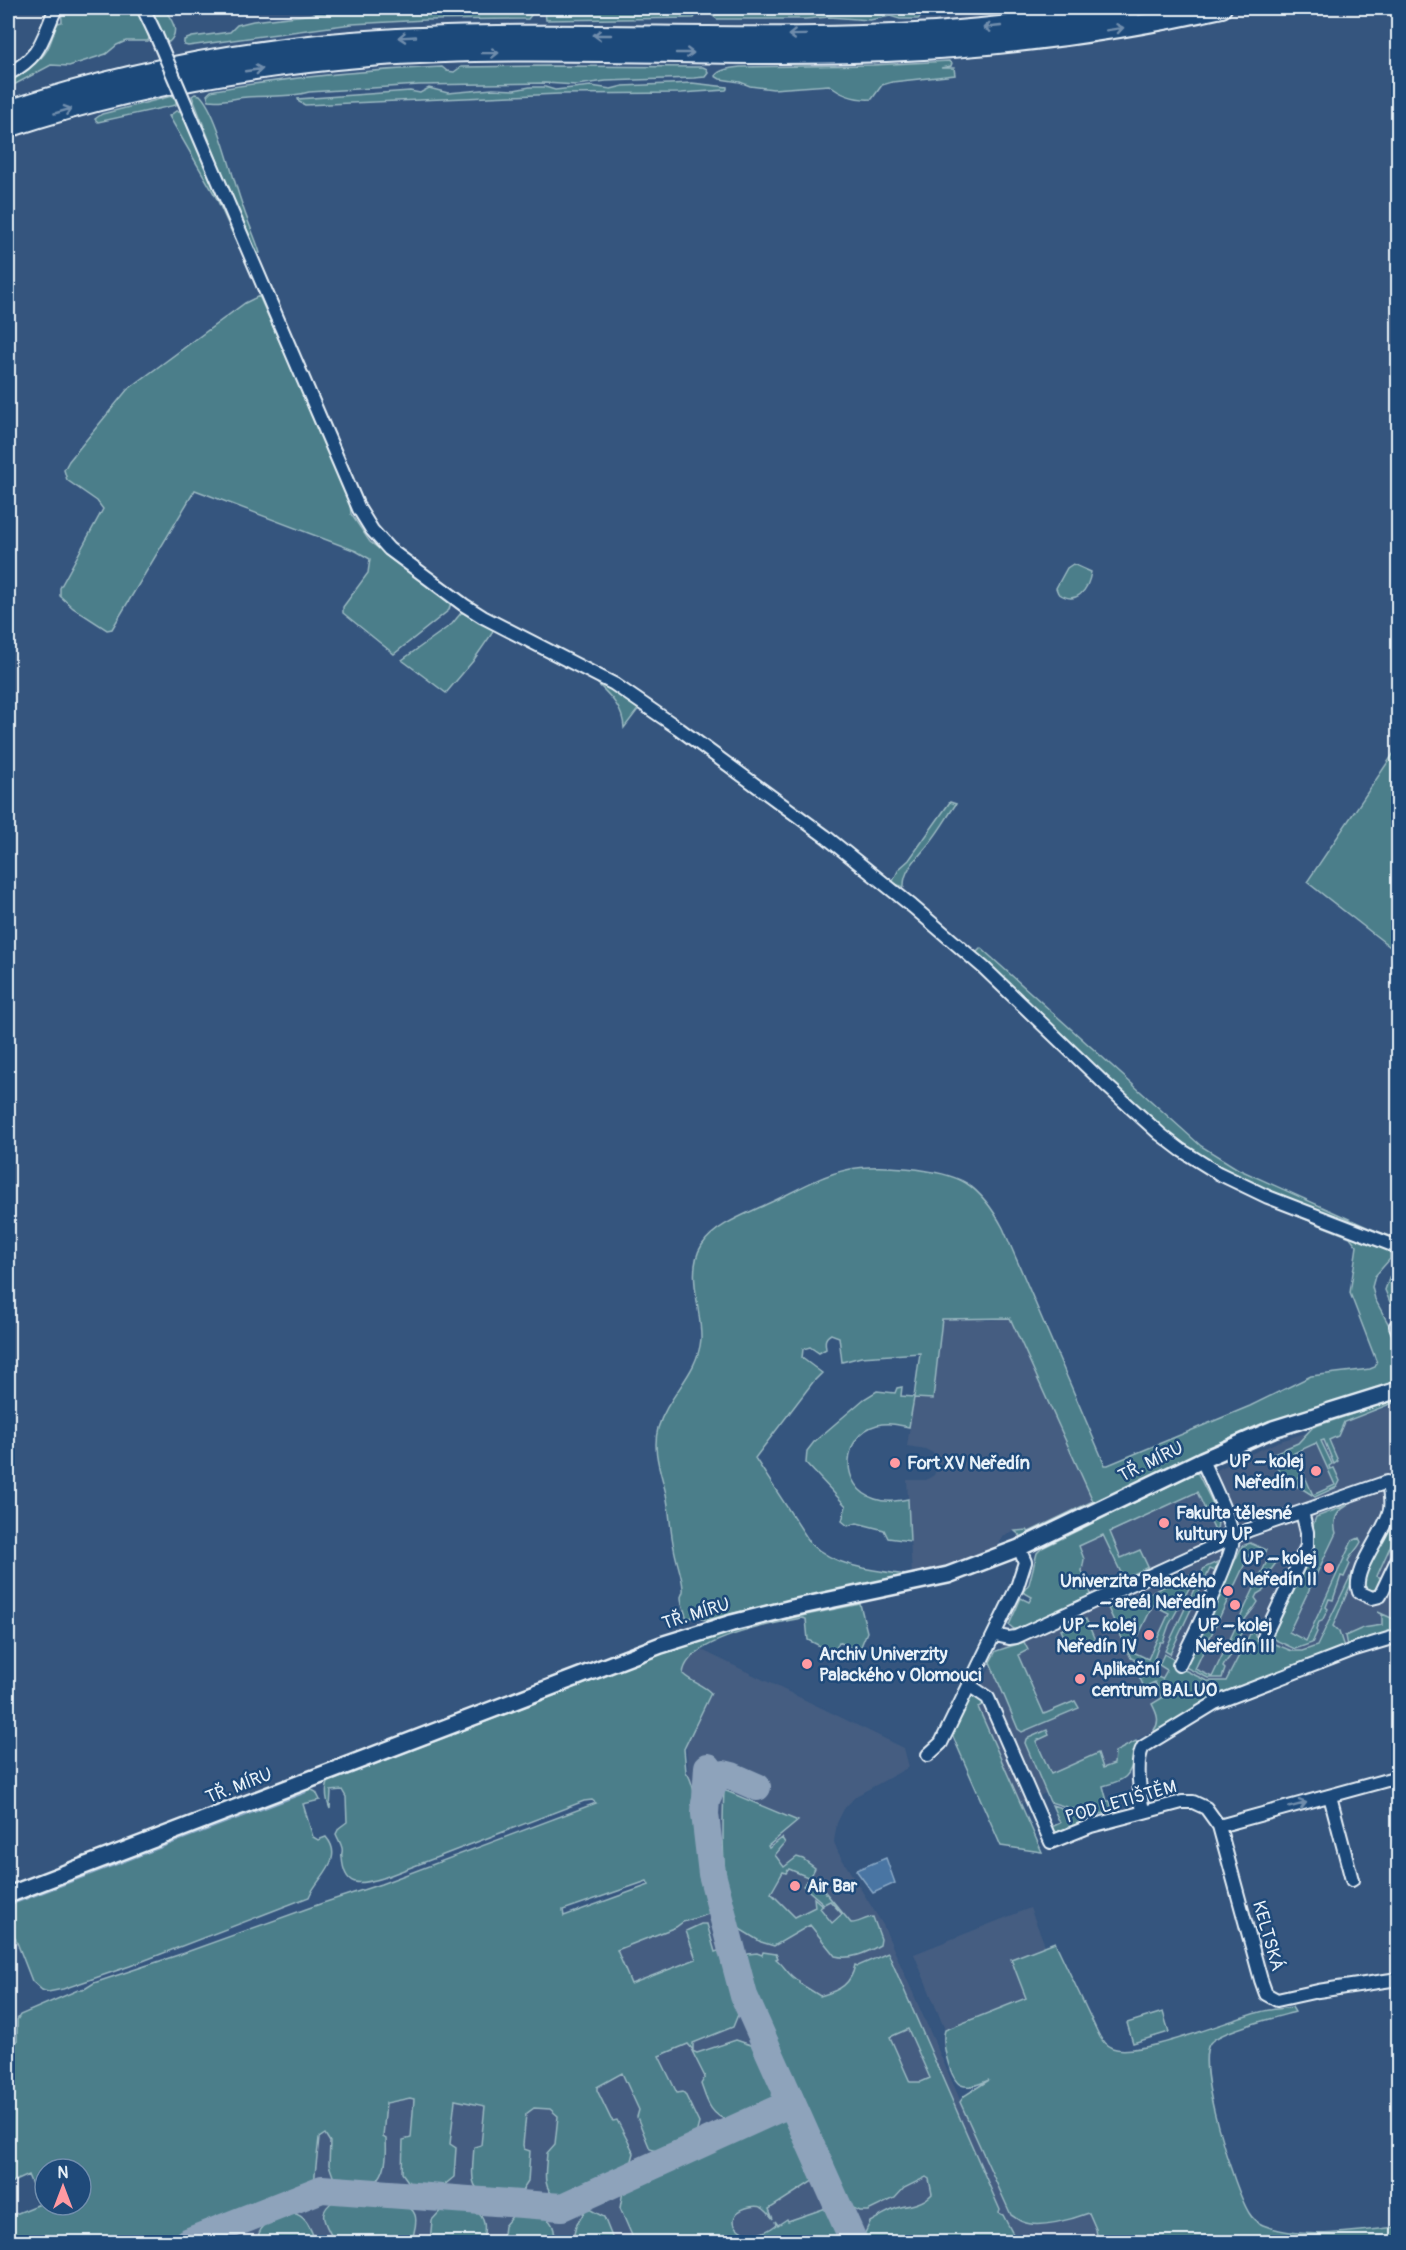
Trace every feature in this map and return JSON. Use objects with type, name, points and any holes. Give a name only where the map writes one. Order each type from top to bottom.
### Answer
[{"type":"highway","points":[[8,110],[99,83],[182,64],[337,42],[468,35],[779,36],[934,32],[1035,22],[1133,8]]},
{"type":"highway","points":[[8,128],[141,91],[224,74],[311,62],[468,53],[762,53],[937,49],[1079,34],[1222,8]]},
{"type":"main road","name":"TŘ. MÍRU","points":[[8,1895],[661,1645],[732,1623],[792,1608],[948,1575],[1019,1548],[1202,1460],[1273,1429],[1398,1390]]},
{"type":"street","points":[[8,75],[26,64],[36,53],[56,8]]},
{"type":"street","points":[[143,8],[359,509],[372,530],[389,549],[475,613],[614,684],[678,728],[834,843],[984,968],[1113,1091],[1181,1150],[1218,1173],[1258,1193],[1395,1246]]},
{"type":"street","points":[[1179,1665],[1227,1561],[1233,1538],[1202,1460]]},
{"type":"street","points":[[995,1635],[1016,1637],[1233,1538],[1387,1482],[1390,1497],[1389,1511],[1358,1578],[1359,1592],[1372,1598],[1380,1596],[1398,1558]]},
{"type":"street","points":[[1264,1636],[1307,1546],[1307,1532],[1302,1512]]},
{"type":"street","points":[[928,1755],[938,1747],[995,1635],[1024,1567],[1024,1557],[1019,1548]]},
{"type":"street","points":[[1143,1812],[1139,1786],[1140,1753],[1143,1747],[1220,1701],[1355,1649],[1398,1636]]},
{"type":"street","name":"POD LETIŠTĚM","points":[[969,1685],[988,1698],[1051,1842],[1091,1826],[1173,1803],[1193,1802],[1206,1808],[1219,1826]]},
{"type":"street","points":[[1219,1826],[1398,1777]]},
{"type":"street","points":[[1330,1796],[1352,1880]]},
{"type":"street","name":"KELTSKÁ","points":[[1219,1826],[1261,1980],[1270,1997],[1282,2000],[1318,1991],[1398,1979]]},
{"type":"shaded area","points":[[973,1317],[987,1320],[1010,1318],[1093,1501],[1029,1533],[1015,1531],[1004,1536],[995,1549],[912,1576],[907,1480],[926,1480],[934,1475],[938,1465],[935,1454],[925,1449],[907,1446],[914,1398],[934,1398],[941,1319]]},
{"type":"shaded area","name":"Univerzita Palackého – areál Neředín","points":[[1398,1404],[1398,1632],[1211,1700],[1134,1741],[1116,1754],[1114,1764],[1011,1808],[968,1709],[1017,1617],[1026,1609],[1063,1541],[1277,1442]]},
{"type":"shaded area","points":[[704,1651],[904,1748],[909,1767],[856,1796],[844,1809],[837,1823],[834,1842],[883,1925],[1011,2215],[1045,2223],[1074,2219],[1114,2203],[1242,2242],[8,2242],[8,2227],[41,2217],[93,2217],[93,2163],[696,1879],[680,1662]]},
{"type":"shaded area","points":[[886,1858],[895,1883],[873,1893],[856,1870]]},
{"type":"shaded area","points":[[1030,1908],[1045,1945],[1011,1959],[1027,1997],[945,2030],[914,1954]]},
{"type":"green space","points":[[61,8],[138,8],[149,38],[148,41],[126,41],[106,54],[69,66],[51,65],[8,88],[8,78],[34,64],[47,50],[58,23],[62,22]]},
{"type":"green space","points":[[151,8],[164,8],[172,21],[175,29],[173,38],[169,42],[165,41]]},
{"type":"green space","points":[[725,8],[923,8],[925,13],[918,19],[900,19],[890,16],[870,20],[829,17],[717,19],[712,15],[724,12]]},
{"type":"green space","points":[[443,9],[489,12],[523,9],[532,14],[528,19],[425,20],[352,24],[184,45],[184,40],[192,37],[230,32],[237,25],[253,21],[324,13]]},
{"type":"green space","points":[[552,9],[694,10],[696,15],[694,18],[546,20],[545,11]]},
{"type":"green space","points":[[949,61],[952,63],[951,66],[941,68],[954,68],[955,75],[892,82],[882,85],[872,99],[849,96],[829,85],[773,89],[750,86],[715,76],[723,70],[740,67],[873,65]]},
{"type":"green space","points":[[442,67],[454,72],[461,67],[703,67],[708,73],[705,77],[694,78],[606,81],[576,85],[545,83],[419,85],[219,101],[209,100],[207,95],[211,91],[243,85],[356,72]]},
{"type":"green space","points":[[692,83],[727,87],[727,89],[681,93],[559,94],[305,105],[298,99],[410,91],[420,93],[429,88],[448,93],[493,89],[514,90],[530,87],[555,90],[591,86],[611,89],[623,86]]},
{"type":"green space","points":[[200,95],[213,116],[260,253],[253,251],[192,96]]},
{"type":"green space","points":[[172,96],[176,100],[176,105],[98,122],[95,119],[102,114]]},
{"type":"green space","points":[[176,111],[181,111],[228,212],[239,248],[216,197],[169,116]]},
{"type":"green space","points":[[259,296],[349,496],[351,514],[370,542],[451,602],[449,610],[394,654],[343,613],[343,607],[368,573],[370,559],[356,551],[195,490],[112,629],[107,630],[73,608],[60,596],[60,588],[103,509],[97,501],[67,480],[64,470],[69,461],[127,390],[245,303]]},
{"type":"green space","points":[[1073,564],[1091,572],[1087,585],[1080,594],[1076,597],[1064,597],[1058,593],[1056,588],[1067,568]]},
{"type":"green space","points":[[461,613],[488,625],[493,630],[473,661],[446,693],[402,660],[452,624]]},
{"type":"green space","points":[[595,678],[674,729],[899,900],[957,949],[1012,999],[1118,1103],[1173,1148],[1155,1136],[1113,1099],[1001,990],[937,933],[850,863],[639,708],[624,728],[618,707],[594,680]]},
{"type":"green space","points":[[1398,747],[1398,953],[1307,882]]},
{"type":"green space","points":[[950,802],[956,804],[934,837],[909,868],[904,887],[892,883],[899,869],[909,860]]},
{"type":"green space","points":[[981,948],[1201,1146],[1238,1169],[1398,1239],[1398,1242],[1306,1208],[1205,1161],[1160,1128],[975,954]]},
{"type":"green space","points":[[873,1167],[908,1168],[941,1174],[966,1183],[988,1203],[1003,1228],[1105,1465],[1108,1465],[1250,1406],[1311,1376],[1370,1369],[1377,1363],[1350,1293],[1357,1246],[1350,1237],[1240,1189],[1388,1248],[1390,1259],[1375,1276],[1372,1287],[1375,1299],[1398,1342],[1398,1384],[1270,1425],[1202,1453],[1023,1538],[1015,1531],[1027,1530],[1029,1532],[1093,1501],[1010,1318],[942,1319],[933,1399],[914,1398],[909,1427],[885,1424],[865,1431],[856,1439],[849,1462],[850,1473],[855,1484],[863,1493],[883,1501],[908,1499],[910,1541],[888,1538],[884,1530],[857,1523],[848,1526],[842,1521],[846,1506],[806,1463],[807,1451],[814,1442],[864,1399],[877,1391],[895,1393],[897,1388],[902,1387],[901,1396],[914,1397],[920,1353],[861,1357],[842,1362],[839,1337],[831,1334],[826,1340],[826,1349],[819,1353],[810,1347],[803,1349],[802,1358],[822,1373],[755,1458],[811,1544],[846,1564],[912,1576],[784,1601],[706,1620],[698,1615],[687,1619],[681,1597],[682,1583],[658,1461],[656,1437],[663,1416],[689,1374],[699,1352],[701,1328],[694,1279],[695,1267],[702,1245],[715,1232],[732,1221],[806,1185],[846,1170]]},
{"type":"green space","points":[[1398,1272],[1398,1310],[1390,1302],[1385,1290],[1390,1276]]},
{"type":"green space","points":[[1398,1399],[1398,1401],[1344,1422],[1338,1436],[1329,1440],[1338,1461],[1334,1464],[1324,1440],[1321,1441],[1332,1464],[1329,1466],[1330,1469],[1334,1468],[1340,1481],[1337,1487],[1315,1497],[1301,1488],[1301,1482],[1306,1479],[1313,1495],[1335,1485],[1316,1443],[1294,1453],[1304,1474],[1299,1477],[1298,1487],[1283,1480],[1272,1454],[1298,1443],[1313,1427]]},
{"type":"green space","points":[[1197,1472],[1218,1514],[1215,1515],[1218,1522],[1217,1530],[1215,1531],[1197,1492],[1110,1532],[1121,1558],[1140,1550],[1148,1567],[1124,1579],[1103,1535],[1079,1546],[1084,1559],[1082,1571],[1090,1589],[1091,1598],[1018,1629],[1009,1625],[1021,1598],[1029,1602],[1032,1597],[1023,1592],[1029,1584],[1037,1553],[1042,1548]]},
{"type":"green space","points":[[1398,1483],[1398,1529],[1377,1576],[1384,1579],[1375,1590],[1369,1590],[1363,1585],[1363,1577]]},
{"type":"green space","points":[[1348,1505],[1336,1516],[1336,1533],[1289,1632],[1306,1641],[1352,1541],[1359,1538],[1361,1542],[1348,1561],[1350,1564],[1344,1577],[1341,1576],[1333,1600],[1329,1599],[1326,1607],[1328,1609],[1322,1621],[1319,1622],[1312,1643],[1295,1649],[1271,1638],[1314,1546],[1313,1525],[1316,1517]]},
{"type":"green space","points":[[1250,1543],[1266,1550],[1263,1556],[1251,1551],[1195,1669],[1212,1677],[1268,1559],[1276,1563],[1270,1571],[1267,1570],[1265,1575],[1269,1579],[1264,1590],[1257,1594],[1255,1598],[1258,1602],[1244,1621],[1247,1624],[1223,1667],[1225,1669],[1222,1678],[1208,1678],[1185,1667],[1242,1546]]},
{"type":"green space","points":[[1217,1562],[1215,1571],[1210,1569],[1170,1654],[1165,1651],[1204,1568]]},
{"type":"green space","points":[[1196,1572],[1169,1625],[1163,1642],[1160,1642],[1153,1662],[1146,1665],[1131,1658],[1108,1608],[1121,1606]],"holes":[[[1153,1605],[1169,1613],[1148,1659],[1131,1651]]]},
{"type":"green space","points":[[1350,1577],[1353,1579],[1333,1626],[1339,1632],[1344,1647],[1156,1733],[1154,1730],[1157,1717],[1152,1704],[1162,1698],[1155,1682],[1144,1687],[1138,1674],[1147,1672],[1162,1679],[1167,1670],[1159,1665],[1164,1654],[1175,1660],[1174,1665],[1207,1681],[1226,1681],[1251,1632],[1255,1633],[1255,1636],[1292,1651],[1302,1651],[1317,1646]]},
{"type":"green space","points":[[860,1604],[867,1632],[859,1651],[839,1642],[834,1653],[808,1640],[806,1619],[772,1624],[715,1642],[699,1651],[688,1662],[683,1674],[711,1693],[684,1749],[686,1772],[697,1807],[706,1881],[715,1912],[683,1922],[676,1927],[617,1950],[631,1984],[696,1959],[686,1931],[701,1924],[707,1924],[715,1952],[721,1950],[717,1938],[717,1928],[719,1929],[741,2007],[733,2027],[693,2043],[693,2050],[688,2044],[659,2056],[677,2093],[685,2094],[699,2123],[695,2138],[663,2153],[650,2149],[637,2117],[639,2110],[622,2073],[597,2087],[597,2090],[611,2119],[617,2120],[634,2153],[630,2168],[582,2195],[580,2193],[565,2198],[556,2198],[548,2189],[545,2172],[547,2153],[555,2144],[558,2116],[550,2109],[534,2108],[526,2114],[523,2145],[524,2149],[530,2151],[528,2182],[518,2197],[491,2194],[477,2188],[473,2174],[474,2147],[481,2145],[485,2106],[455,2100],[450,2144],[456,2148],[454,2177],[442,2187],[441,2192],[440,2190],[412,2187],[402,2173],[403,2140],[411,2138],[414,2099],[410,2098],[386,2103],[383,2137],[386,2139],[385,2163],[382,2174],[374,2184],[341,2182],[334,2179],[329,2165],[330,2142],[325,2134],[319,2138],[314,2184],[278,2202],[166,2242],[8,2242],[10,2237],[8,2217],[33,2207],[33,2217],[93,2217],[93,2157],[33,2157],[33,2187],[28,2175],[8,2184],[8,2042],[17,2041],[17,2020],[20,2015],[78,1990],[83,1990],[94,1983],[381,1884],[596,1803],[592,1800],[584,1801],[383,1878],[360,1883],[354,1882],[346,1874],[343,1867],[342,1848],[336,1834],[339,1828],[347,1822],[346,1797],[342,1790],[331,1791],[330,1809],[327,1789],[331,1777],[691,1640],[693,1644],[752,1626]],"holes":[[[647,1881],[649,1885],[564,1916],[563,1910]]]},
{"type":"green space","points":[[1378,1612],[1398,1621],[1398,1631],[1347,1646],[1345,1636],[1363,1628],[1382,1625],[1382,1614]]},
{"type":"green space","points":[[1086,1619],[1095,1640],[1071,1651],[1061,1630]]},
{"type":"green space","points":[[1024,1642],[1028,1650],[1018,1655],[1044,1714],[1075,1701],[1079,1708],[1022,1732],[1018,1729],[990,1662],[996,1651]]},
{"type":"green space","points":[[972,1696],[982,1699],[984,1704],[978,1707],[1042,1852],[1001,1846],[951,1732]]},
{"type":"green space","points":[[1047,1730],[1049,1735],[1036,1741],[1051,1774],[1098,1753],[1103,1768],[1114,1764],[1115,1752],[1136,1741],[1137,1748],[1128,1773],[1121,1780],[1103,1786],[1112,1812],[1093,1815],[1050,1802],[1025,1743],[1026,1739]]},
{"type":"green space","points":[[308,1788],[316,1792],[320,1800],[303,1804],[313,1837],[318,1840],[326,1837],[333,1853],[328,1868],[309,1897],[130,1966],[63,1989],[48,1992],[32,1981],[8,1923],[8,1901]]},
{"type":"green space","points":[[724,1790],[798,1821],[768,1846],[769,1848],[782,1838],[785,1843],[775,1855],[784,1867],[797,1857],[815,1868],[810,1878],[789,1869],[786,1873],[783,1872],[771,1893],[795,1917],[815,1907],[814,1898],[823,1906],[820,1908],[832,1923],[842,1914],[830,1901],[824,1904],[803,1886],[807,1881],[820,1886],[851,1923],[873,1917],[881,1939],[880,1945],[858,1955],[841,1957],[835,1956],[810,1925],[774,1946],[761,1942],[738,1928],[728,1895],[726,1877],[723,1842]]},
{"type":"green space","points":[[1052,1805],[1088,1816],[1101,1817],[1057,1833],[1049,1828],[1060,1823]]},
{"type":"green space","points":[[1055,1942],[1099,2036],[1112,2048],[1125,2050],[1142,2048],[1260,2012],[1292,2007],[1295,2012],[1249,2025],[1215,2038],[1210,2043],[1207,2055],[1207,2075],[1212,2100],[1226,2155],[1243,2200],[1255,2220],[1278,2230],[1312,2234],[1398,2227],[1398,2242],[1098,2242],[1096,2229],[1089,2213],[1047,2224],[1030,2224],[1011,2215],[960,2102],[964,2096],[989,2080],[968,2086],[957,2082],[947,2060],[944,2036],[945,2030],[1026,1998],[1011,1959]]},
{"type":"green space","points":[[763,1952],[776,1954],[778,1958],[776,1959],[792,1977],[820,1996],[848,1982],[855,1965],[858,1966],[888,1953],[1000,2210],[999,2213],[1003,2215],[1017,2242],[861,2242],[870,2222],[893,2209],[918,2203],[929,2197],[932,2194],[929,2179],[926,2177],[904,2188],[895,2198],[868,2211],[860,2211],[844,2204],[746,1982],[743,1970],[745,1959],[748,1954],[762,1955]],"holes":[[[908,2029],[930,2078],[921,2082],[910,2082],[890,2037]]]},
{"type":"green space","points":[[1163,2012],[1169,2032],[1133,2043],[1127,2023]]},
{"type":"green space","points":[[736,2040],[760,2048],[778,2087],[772,2099],[767,2103],[729,2121],[717,2115],[710,2107],[701,2084],[705,2077],[692,2051],[697,2053]]},
{"type":"green space","points":[[791,2116],[819,2177],[769,2209],[773,2219],[768,2212],[755,2206],[738,2212],[734,2218],[735,2224],[745,2233],[754,2234],[764,2232],[776,2225],[775,2221],[778,2225],[787,2219],[788,2221],[832,2206],[849,2242],[642,2242],[638,2237],[633,2238],[620,2208],[623,2191],[774,2119]]},
{"type":"green space","points":[[359,2197],[399,2204],[412,2209],[416,2222],[412,2242],[334,2242],[324,2220],[325,2210],[335,2200],[358,2199]]},
{"type":"green space","points":[[585,2203],[587,2208],[604,2217],[614,2242],[572,2242],[576,2226],[586,2209]]},
{"type":"green space","points":[[442,2206],[475,2210],[479,2213],[485,2229],[483,2242],[430,2242],[432,2220],[443,2208]]},
{"type":"green space","points":[[293,2213],[302,2217],[316,2242],[258,2242],[258,2235],[264,2226],[275,2219]]},
{"type":"green space","points":[[514,2214],[538,2216],[549,2221],[553,2226],[554,2242],[502,2242],[504,2226]]},
{"type":"waterway","points":[[335,1779],[611,1673]]},
{"type":"waterway","points":[[8,1905],[305,1792]]},
{"type":"taxiway","points":[[708,1767],[705,1814],[712,1874],[744,1996],[854,2242]]},
{"type":"taxiway","points":[[705,1803],[715,1781],[724,1774],[757,1787]]},
{"type":"taxiway","points":[[187,2242],[322,2189],[562,2207],[780,2108],[785,2102],[786,2092]]},
{"type":"place","name":"Fort XV Neředín","points":[[895,1463]]},
{"type":"place","name":"UP – kolej Neředín I","points":[[1316,1471]]},
{"type":"place","name":"Fakulta tělesné kultury UP","points":[[1164,1523]]},
{"type":"place","name":"UP – kolej Neředín II","points":[[1329,1568]]},
{"type":"place","name":"Univerzita Palackého – areál Neředín","points":[[1228,1591]]},
{"type":"place","name":"UP – kolej Neředín III","points":[[1235,1605]]},
{"type":"place","name":"UP – kolej Neředín IV","points":[[1149,1635]]},
{"type":"place","name":"Archiv Univerzity Palackého v Olomouci","points":[[807,1664]]},
{"type":"place","name":"Aplikační centrum BALUO","points":[[1080,1679]]},
{"type":"place","name":"Air Bar","points":[[795,1886]]}]
